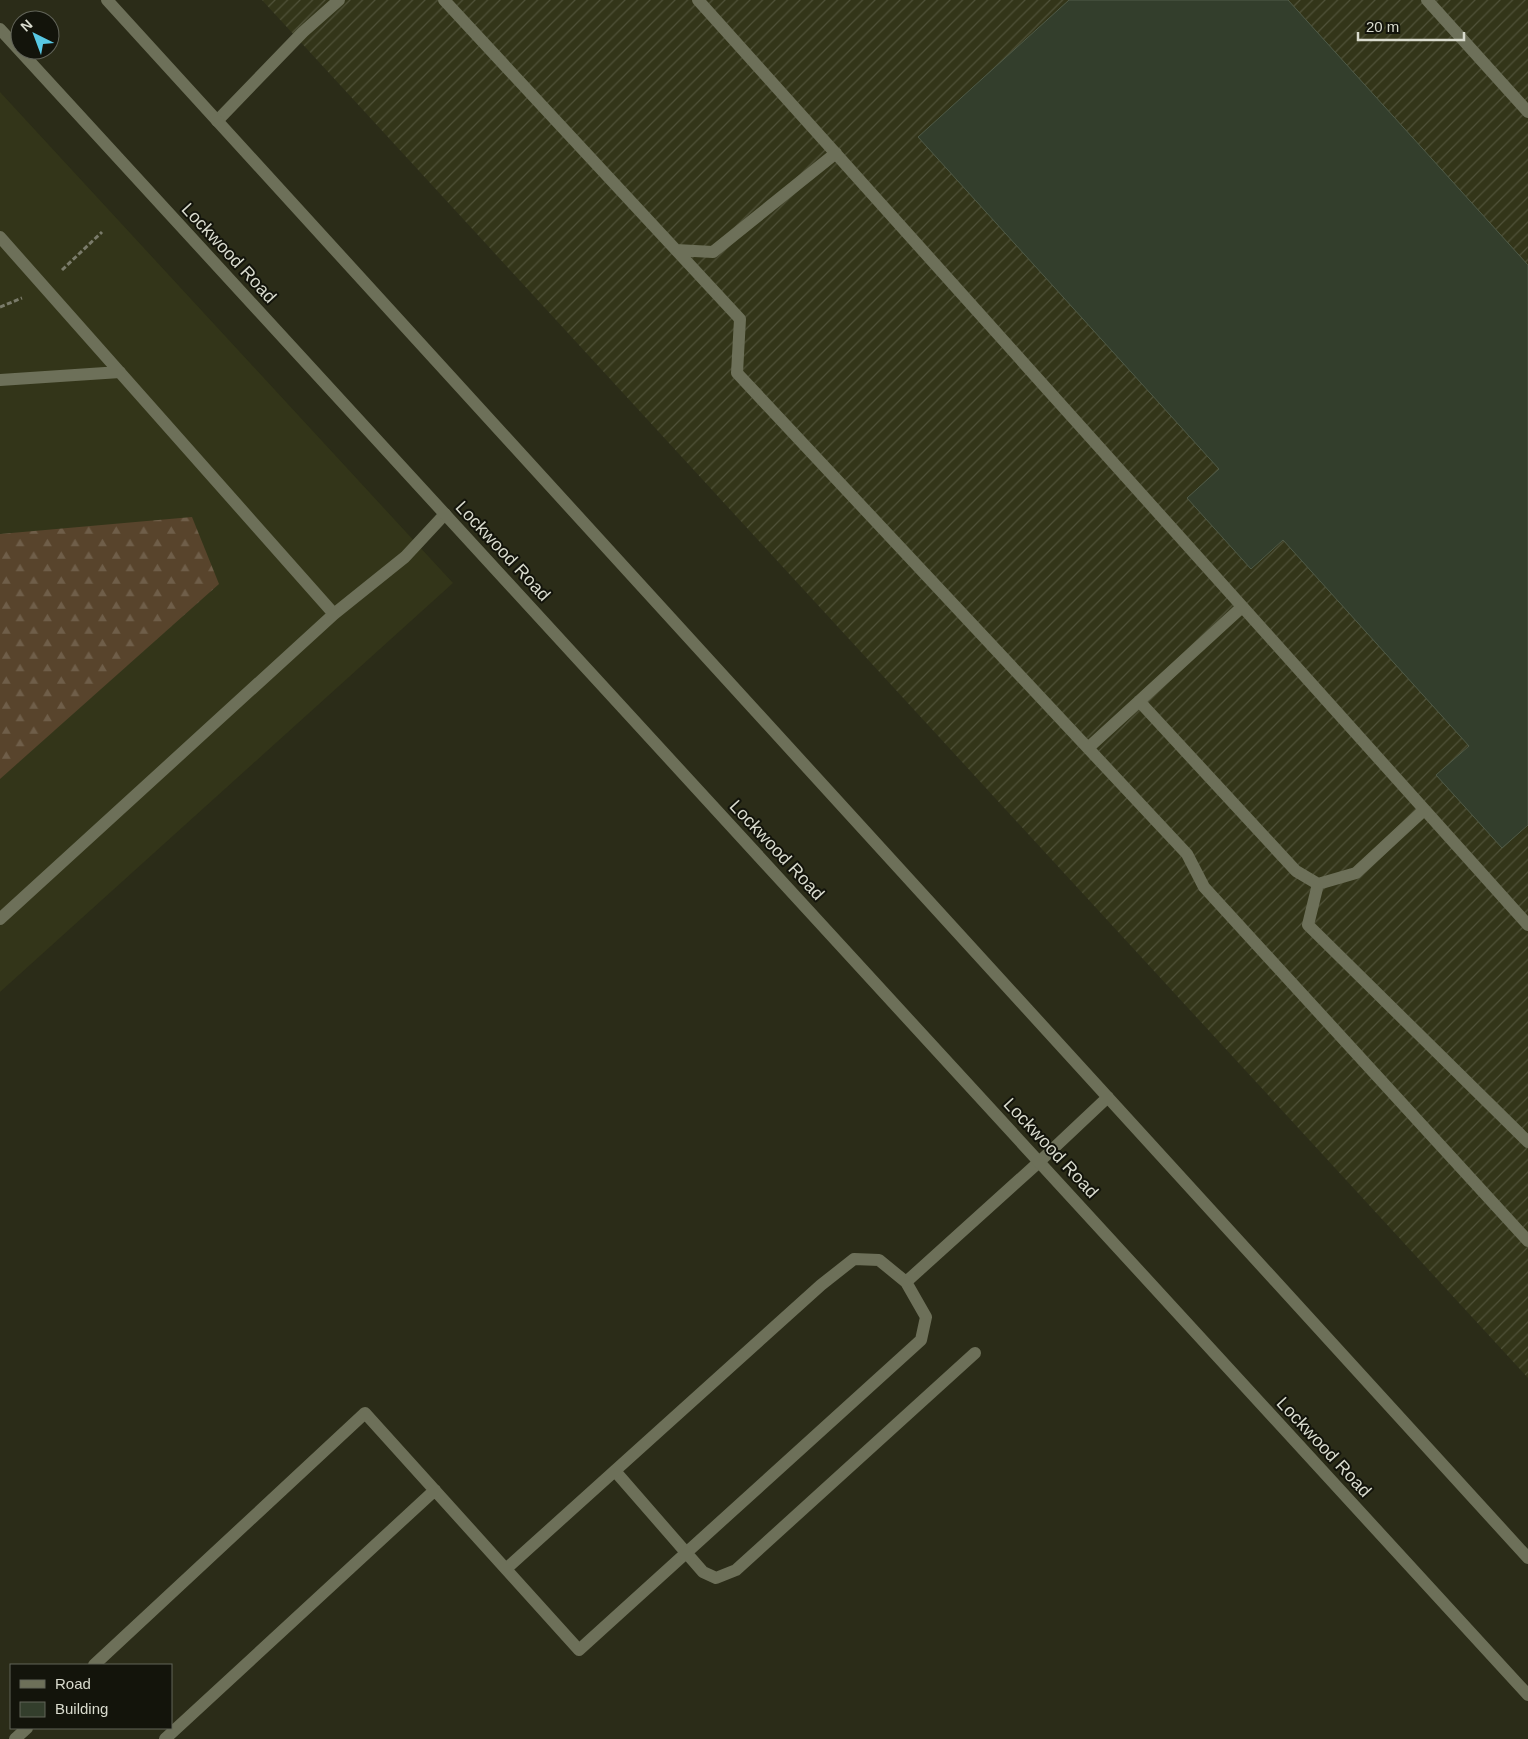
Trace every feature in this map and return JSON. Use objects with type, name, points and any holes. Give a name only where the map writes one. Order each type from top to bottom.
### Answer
[{"type":"main road","points":[[107,0],[1528,1558]]},
{"type":"main road","points":[[217,120],[303,32],[339,0]]},
{"type":"main road","points":[[444,0],[740,319],[737,373],[1188,854],[1204,887],[1528,1241]]},
{"type":"main road","points":[[698,0],[1528,925]]},
{"type":"main road","points":[[1427,0],[1528,112]]},
{"type":"main road","name":"Lockwood Road","points":[[0,29],[1528,1695]]},
{"type":"main road","points":[[676,250],[714,252],[836,154]]},
{"type":"main road","points":[[0,237],[334,614]]},
{"type":"main road","points":[[0,380],[120,372]]},
{"type":"main road","points":[[0,919],[334,614],[405,557],[445,514]]},
{"type":"main road","points":[[1088,748],[1242,607]]},
{"type":"main road","points":[[1139,701],[1296,870],[1318,884],[1356,873],[1424,810]]},
{"type":"main road","points":[[1318,884],[1308,925],[1528,1142]]},
{"type":"main road","points":[[906,1282],[1108,1097]]},
{"type":"main road","points":[[95,1664],[365,1413],[507,1568],[579,1650],[921,1340],[926,1318],[906,1282],[879,1260],[854,1258],[822,1284],[507,1568]]},
{"type":"main road","points":[[615,1471],[704,1572],[716,1578],[736,1570],[975,1353]]},
{"type":"main road","points":[[165,1739],[435,1490]]},
{"type":"main road","points":[[15,1739],[26,1729]]},
{"type":"shaded area","points":[[262,0],[1528,0],[1528,1378]]},
{"type":"shaded area","points":[[0,92],[453,583],[0,992]]},
{"type":"green space","points":[[192,517],[219,584],[0,779],[0,534]]},
{"type":"building","points":[[1069,0],[1288,0],[1528,265],[1528,825],[1502,848],[1436,775],[1469,746],[1283,540],[1251,569],[1187,498],[1219,469],[918,137]]}]
